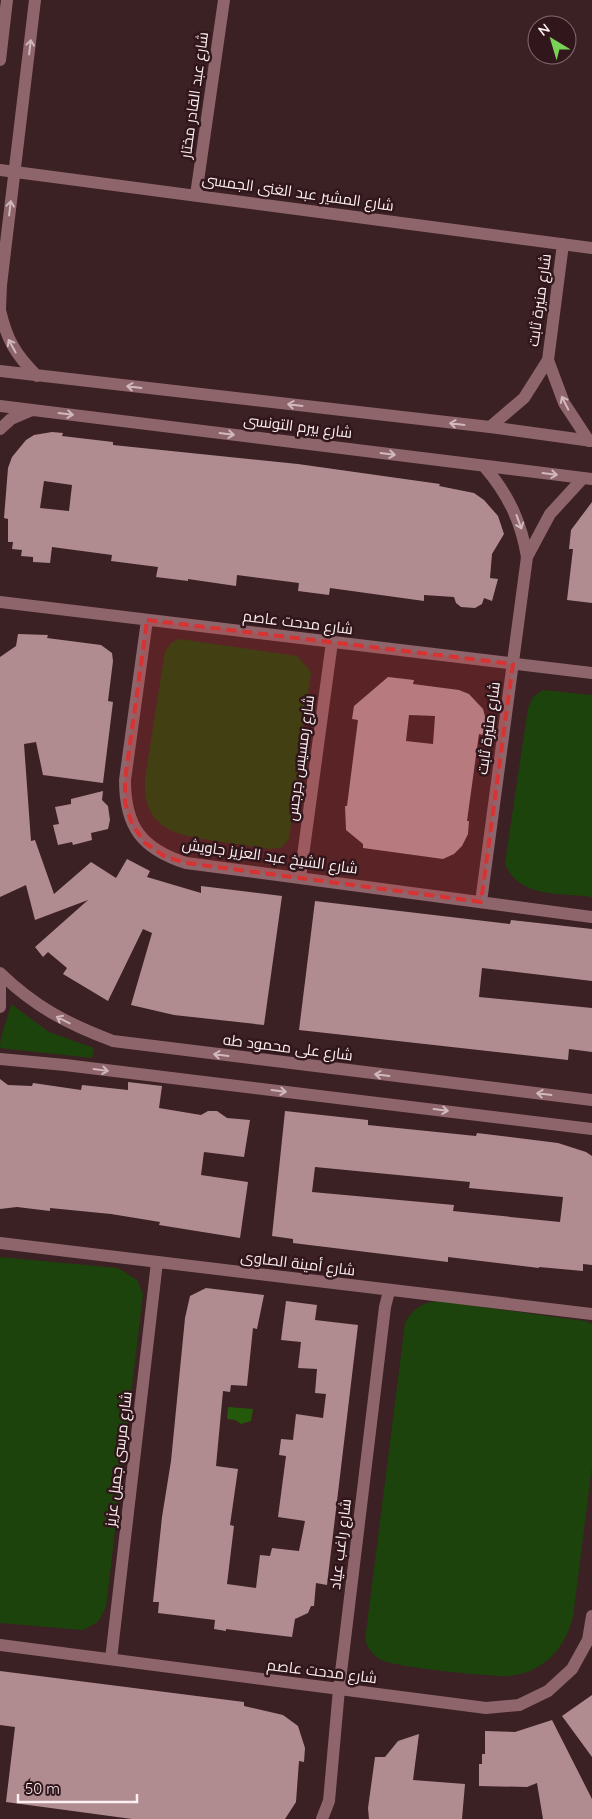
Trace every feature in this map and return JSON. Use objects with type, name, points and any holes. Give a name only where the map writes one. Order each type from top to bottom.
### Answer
[{"type":"street","points":[[0,60],[7,0]]},
{"type":"street","points":[[35,0],[1,285],[0,309],[6,335],[19,357],[37,376]]},
{"type":"street","name":"شارع عبد القادر مختار","points":[[196,195],[224,0]]},
{"type":"street","name":"شارع المشير عبد الغنى الجمسى","points":[[0,170],[592,248]]},
{"type":"street","name":"شارع منيرة ثابت","points":[[490,427],[524,398],[548,360],[563,244]]},
{"type":"street","name":"شارع منيرة ثابت","points":[[548,360],[564,403],[591,441]]},
{"type":"street","name":"شارع بيرم التونسى","points":[[0,371],[490,427],[591,441]]},
{"type":"street","name":"شارع بيرم التونسى","points":[[0,406],[587,479]]},
{"type":"street","points":[[0,429],[11,419],[32,410]]},
{"type":"street","name":"شارع منيرة ثابت","points":[[481,902],[527,558],[522,532],[514,508],[501,486],[484,466]]},
{"type":"street","name":"شارع منيرة ثابت","points":[[527,558],[550,514],[587,479]]},
{"type":"street","name":"شارع مدحت عاصم","points":[[0,602],[592,674]]},
{"type":"street","name":"شارع الشيخ عبد العزيز جاويش","points":[[147,620],[125,780],[125,803],[132,824],[145,843],[164,856],[186,863],[592,917]]},
{"type":"street","name":"شارع رمسيس جرجس","points":[[300,878],[332,642]]},
{"type":"street","name":"شارع على محمود طه","points":[[0,973],[20,992],[48,1013],[80,1029],[113,1041],[592,1100]]},
{"type":"street","points":[[0,985],[0,1007]]},
{"type":"street","points":[[0,1059],[65,1065],[592,1129]]},
{"type":"street","name":"شارع أمينة الصاوى","points":[[0,1244],[592,1314]]},
{"type":"street","name":"شارع مرسى جميل عزيز","points":[[111,1659],[157,1262]]},
{"type":"street","name":"شارع راغب عياد","points":[[322,1819],[329,1802],[339,1689],[384,1317],[389,1291]]},
{"type":"street","name":"شارع مدحت عاصم","points":[[0,1645],[486,1708],[519,1705],[548,1691],[572,1669],[588,1640],[592,1616]]},
{"type":"street","name":"شارع راغب عياد","points":[[329,1802],[334,1819]]},
{"type":"highlighted area","points":[[147,620],[513,664],[481,902],[186,863],[164,856],[145,843],[132,824],[125,803],[125,780]]},
{"type":"shaded area","points":[[179,639],[297,656],[311,672],[289,839],[281,848],[269,849],[186,836],[163,826],[149,808],[145,795],[145,778],[165,651],[171,643]]},
{"type":"shaded area","points":[[543,690],[592,695],[592,897],[554,894],[529,888],[519,883],[505,863],[528,708],[533,697]]},
{"type":"shaded area","points":[[11,1004],[49,1032],[94,1048],[92,1058],[0,1048],[1,1037]]},
{"type":"shaded area","points":[[0,1257],[118,1268],[137,1280],[143,1294],[106,1607],[98,1622],[83,1630],[0,1623]]},
{"type":"shaded area","points":[[438,1301],[585,1321],[592,1324],[592,1466],[573,1617],[563,1641],[547,1661],[529,1671],[510,1676],[421,1668],[389,1663],[376,1656],[369,1649],[365,1640],[405,1323],[418,1307]]},
{"type":"shaded area","points":[[228,1407],[253,1409],[251,1421],[241,1424],[235,1420],[227,1419]]},
{"type":"building","points":[[52,432],[63,433],[62,436],[113,442],[113,445],[298,464],[440,484],[439,486],[474,493],[484,500],[498,516],[504,534],[492,554],[490,578],[498,579],[492,601],[484,598],[482,604],[475,608],[461,607],[456,603],[454,597],[424,595],[424,601],[330,588],[329,595],[298,591],[299,583],[237,575],[236,586],[188,579],[188,581],[156,577],[158,567],[111,561],[112,555],[52,547],[50,563],[33,562],[33,557],[21,556],[22,550],[12,549],[13,542],[8,542],[8,519],[4,518],[8,468],[12,457],[26,440],[34,435]],"holes":[[[44,481],[72,485],[69,511],[40,508]]]},
{"type":"building","points":[[592,502],[592,603],[567,600],[573,549],[569,549],[571,530]]},
{"type":"building","points":[[18,634],[48,635],[47,638],[101,645],[112,653],[113,661],[108,701],[113,702],[103,783],[43,775],[36,742],[24,744],[31,841],[35,840],[54,894],[91,862],[116,878],[127,859],[150,871],[147,877],[201,893],[201,886],[282,896],[264,1025],[174,1015],[131,1005],[152,933],[143,929],[108,1001],[63,974],[67,968],[48,952],[43,957],[35,947],[88,900],[35,920],[26,885],[0,897],[0,657],[16,646]]},
{"type":"building","points":[[388,677],[414,680],[413,684],[459,690],[469,694],[483,709],[486,720],[483,735],[479,734],[467,821],[469,821],[468,834],[462,846],[454,854],[443,859],[363,848],[363,844],[346,830],[345,806],[347,806],[358,720],[352,719],[354,706]],"holes":[[[409,715],[435,716],[433,744],[406,741]]]},
{"type":"building","points":[[103,791],[102,800],[108,806],[110,820],[108,829],[91,833],[92,840],[73,845],[72,842],[58,845],[53,825],[59,824],[55,807],[71,804],[71,799]]},
{"type":"building","points":[[315,901],[510,924],[511,920],[592,929],[592,981],[482,968],[479,997],[592,1008],[592,1052],[569,1049],[568,1060],[299,1030]]},
{"type":"building","points":[[0,1079],[8,1085],[32,1086],[33,1083],[81,1090],[82,1085],[128,1090],[128,1082],[162,1086],[159,1108],[201,1115],[208,1111],[217,1111],[227,1118],[250,1120],[244,1157],[204,1152],[201,1175],[248,1182],[240,1238],[159,1225],[160,1222],[111,1214],[50,1208],[50,1211],[17,1207],[0,1209]]},
{"type":"building","points":[[285,1111],[368,1120],[368,1125],[476,1136],[477,1133],[558,1143],[586,1152],[592,1156],[592,1265],[583,1264],[583,1271],[539,1268],[448,1257],[448,1262],[293,1243],[293,1239],[272,1236]],"holes":[[[315,1167],[470,1182],[469,1188],[563,1197],[560,1222],[453,1211],[454,1205],[312,1192]]]},
{"type":"building","points":[[206,1288],[264,1295],[257,1329],[253,1328],[247,1386],[231,1385],[230,1392],[223,1391],[216,1466],[238,1469],[230,1525],[234,1526],[227,1584],[256,1588],[260,1555],[270,1556],[272,1548],[299,1551],[305,1521],[278,1517],[286,1456],[279,1455],[281,1439],[293,1440],[296,1414],[323,1418],[326,1394],[315,1393],[317,1369],[298,1368],[301,1342],[281,1340],[286,1301],[317,1305],[315,1320],[358,1325],[327,1585],[316,1583],[314,1606],[311,1606],[308,1613],[295,1619],[292,1637],[214,1629],[215,1620],[158,1613],[159,1602],[153,1602],[162,1517],[171,1461],[185,1318],[190,1296]]},
{"type":"building","points":[[0,1671],[244,1702],[244,1706],[283,1715],[298,1726],[305,1748],[304,1762],[299,1761],[296,1802],[285,1819],[132,1819],[6,1802],[15,1727],[0,1725]]},
{"type":"building","points":[[592,1695],[592,1757],[562,1716]]},
{"type":"building","points":[[552,1720],[592,1799],[592,1819],[543,1819],[537,1783],[527,1787],[479,1786],[479,1764],[482,1764],[482,1754],[485,1754],[485,1731],[515,1732]]},
{"type":"building","points":[[419,1734],[413,1780],[465,1784],[462,1819],[369,1819],[368,1808],[375,1757],[385,1757],[398,1741]]}]
